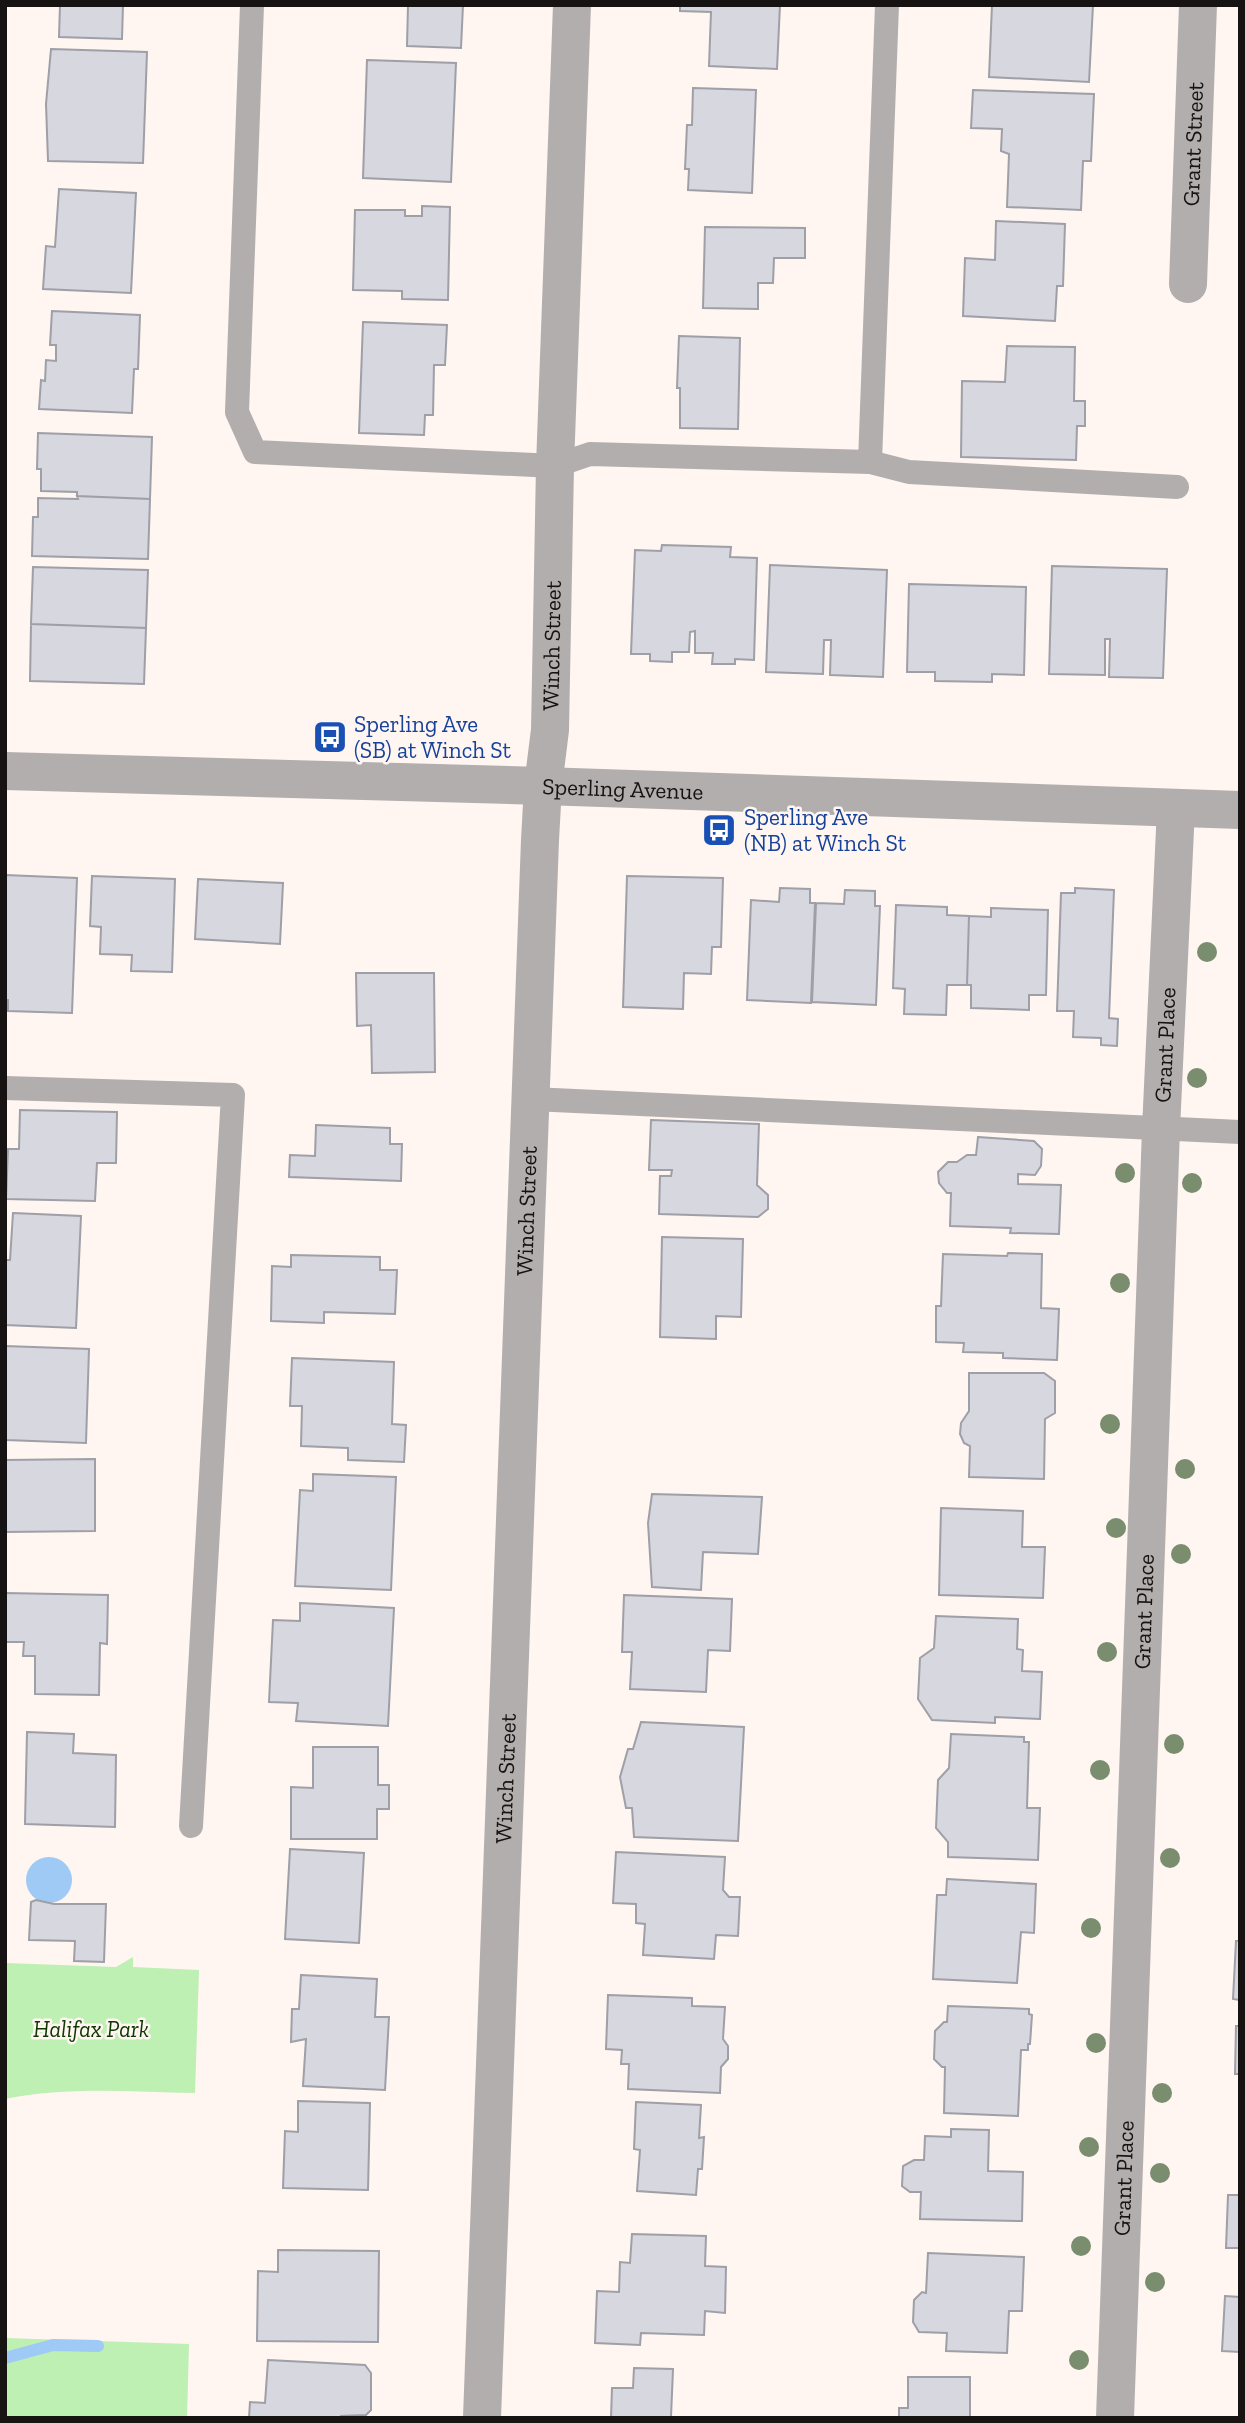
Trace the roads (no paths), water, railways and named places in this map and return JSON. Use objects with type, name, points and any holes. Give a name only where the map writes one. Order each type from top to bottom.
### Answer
[{"type":"street","name":"Winch Street","points":[[482,2418],[543,786],[550,730],[555,466],[572,5]]},
{"type":"street","name":"Grant Street","points":[[1188,284],[1198,5]]},
{"type":"street","name":"Sperling Avenue","points":[[5,771],[1240,810]]},
{"type":"street","name":"Grant Place","points":[[1115,2418],[1161,1129],[1176,808]]},
{"type":"lane","points":[[252,5],[237,412],[255,452],[555,466],[590,454],[870,462],[909,472],[1177,487]]},
{"type":"lane","points":[[870,462],[887,5]]},
{"type":"lane","points":[[5,1088],[233,1095],[191,1826]]},
{"type":"lane","points":[[532,1099],[1240,1132]]},
{"type":"water","points":[[49,1857],[66,1863],[72,1880],[66,1897],[49,1903],[32,1897],[26,1880],[32,1863]]},
{"type":"waterway","points":[[5,2358],[53,2345],[98,2346]]},
{"type":"place","name":"Sperling Ave (SB) at Winch St","points":[[330,737]]},
{"type":"place","name":"Sperling Ave (NB) at Winch St","points":[[719,830]]},
{"type":"park label","name":"Halifax Park","points":[[91,2029]]}]
